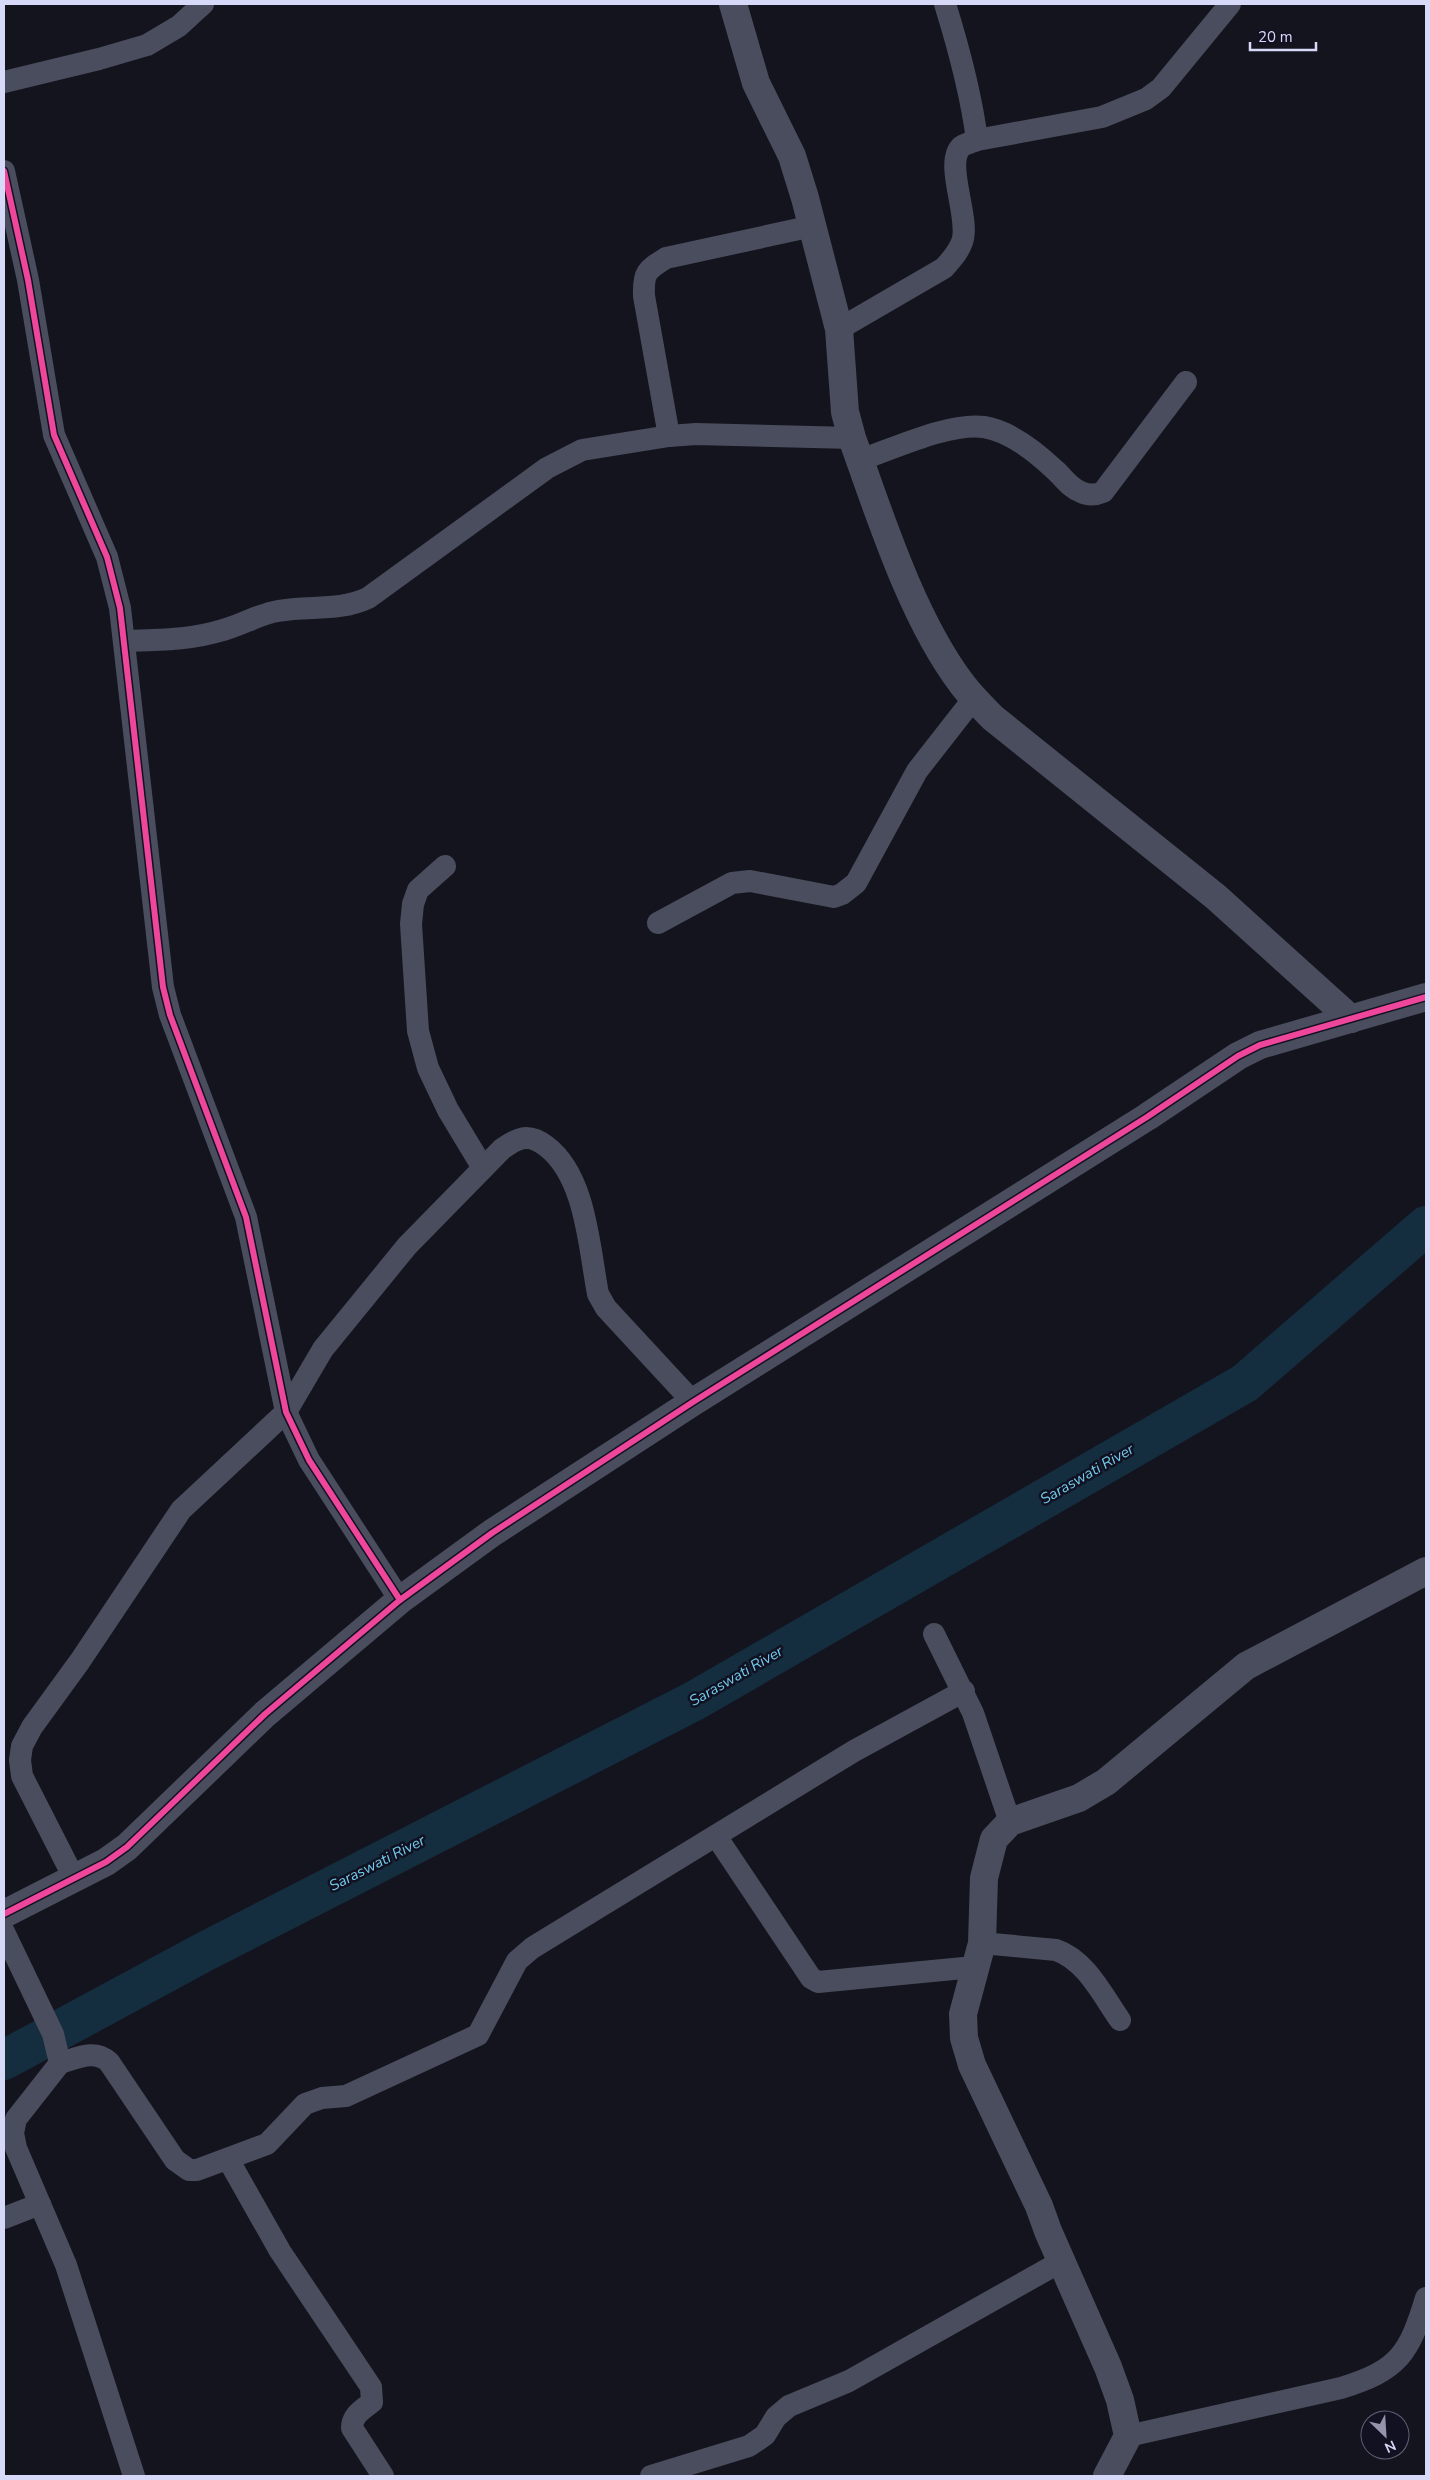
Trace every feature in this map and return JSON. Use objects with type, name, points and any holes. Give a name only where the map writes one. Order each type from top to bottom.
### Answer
[{"type":"street","points":[[4,82],[99,59],[147,45],[179,26],[203,4]]},
{"type":"street","points":[[733,4],[756,83],[792,156],[813,226],[839,329],[845,412],[856,450],[916,604],[944,656],[962,685],[1016,739],[1216,897],[1351,1019]]},
{"type":"street","points":[[945,4],[972,98],[976,140]]},
{"type":"street","points":[[839,329],[944,268],[956,256],[963,241],[964,226],[956,170],[956,155],[962,146],[976,140],[1102,117],[1146,99],[1161,88],[1230,4]]},
{"type":"street","points":[[4,172],[28,280],[54,435],[114,578],[124,641],[163,987],[170,1015],[246,1217],[281,1398],[286,1412],[309,1460],[400,1600]]},
{"type":"street","points":[[669,436],[644,296],[643,280],[647,271],[666,258],[813,226]]},
{"type":"street","points":[[124,641],[190,639],[225,630],[275,611],[332,608],[359,602],[563,458],[582,450],[669,436],[739,434],[856,450],[952,428],[985,427],[1009,435],[1054,469],[1072,487],[1082,493],[1094,495],[1103,492],[1186,382]]},
{"type":"street","points":[[658,923],[739,881],[750,881],[834,897],[850,889],[856,883],[917,771],[974,698]]},
{"type":"street","points":[[445,866],[418,890],[413,904],[411,924],[418,1032],[428,1068],[448,1110],[483,1168]]},
{"type":"street","points":[[4,1914],[106,1862],[127,1847],[265,1714],[400,1600],[492,1533],[693,1402],[1147,1117],[1238,1056],[1260,1045],[1426,998]]},
{"type":"street","points":[[74,1878],[22,1776],[20,1760],[22,1746],[32,1727],[80,1661],[181,1510],[286,1412],[323,1349],[407,1246],[502,1149],[514,1140],[536,1139],[558,1155],[578,1190],[598,1294],[606,1308],[693,1402]]},
{"type":"street","points":[[1107,2476],[1128,2436],[1117,2392],[1039,2206],[969,2056],[964,2038],[963,2014],[978,1955],[984,1878],[994,1839],[1010,1822],[1092,1791],[1173,1728],[1246,1666],[1426,1571]]},
{"type":"street","points":[[934,1634],[964,1691],[1010,1822]]},
{"type":"street","points":[[134,2476],[66,2265],[16,2148],[13,2133],[16,2120],[60,2063],[93,2053],[102,2055],[109,2062],[181,2166],[197,2170],[267,2144],[305,2104],[322,2098],[346,2096],[478,2035],[518,1961],[524,1954],[890,1730],[964,1691]]},
{"type":"street","points":[[716,1836],[811,1978],[818,1982],[978,1955],[1056,1950],[1066,1953],[1082,1966],[1120,2020]]},
{"type":"street","points":[[4,1932],[53,2034],[60,2063]]},
{"type":"street","points":[[228,2159],[280,2251],[371,2388],[372,2402],[357,2414],[352,2421],[352,2428],[383,2476]]},
{"type":"street","points":[[4,2218],[40,2204]]},
{"type":"street","points":[[652,2476],[749,2446],[765,2435],[776,2417],[789,2406],[849,2381],[1062,2261]]},
{"type":"street","points":[[1128,2436],[1341,2388],[1368,2380],[1388,2368],[1408,2348],[1423,2329],[1426,2298]]},
{"type":"waterway","name":"Saraswati River","points":[[4,2060],[204,1952],[694,1701],[1245,1383],[1426,1226]]},
{"type":"cycle path","points":[[4,171],[28,280],[54,435],[107,557],[120,608],[163,987],[170,1015],[246,1217],[286,1412],[309,1460],[400,1600]]},
{"type":"cycle path","points":[[4,1914],[106,1862],[127,1847],[265,1714],[400,1600],[492,1533],[693,1402],[1147,1117],[1238,1056],[1260,1045],[1426,997]]}]
